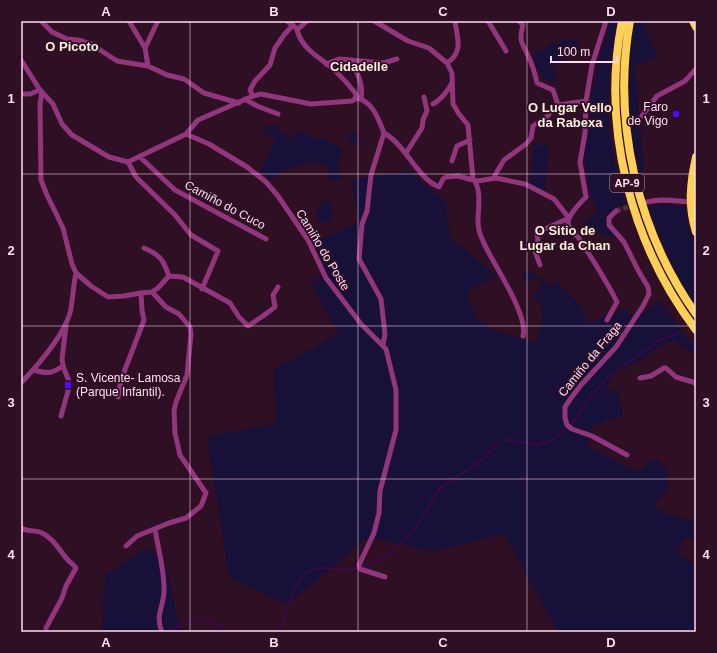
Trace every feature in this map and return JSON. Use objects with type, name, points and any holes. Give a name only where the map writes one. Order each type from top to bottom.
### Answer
[{"type":"highway","name":"AP-9","points":[[622,21],[619,32],[615,86],[617,128],[622,162],[631,200],[643,238],[660,275],[681,310],[696,330]]},
{"type":"highway","name":"AP-9","points":[[630,21],[625,54],[624,83],[627,130],[634,171],[645,216],[664,261],[684,297],[696,314]]},
{"type":"highway","points":[[693,21],[696,27]]},
{"type":"highway","points":[[696,157],[691,179],[690,202],[692,220],[696,232]]},
{"type":"street","points":[[41,21],[52,32],[67,39],[78,40],[91,44],[117,61],[148,66],[167,75],[184,79],[204,93],[239,103]]},
{"type":"street","points":[[129,21],[145,48],[148,66]]},
{"type":"street","points":[[145,48],[158,21]]},
{"type":"street","points":[[287,21],[298,28]]},
{"type":"street","points":[[298,28],[307,21]]},
{"type":"street","points":[[374,21],[408,41],[429,48],[447,63],[452,73],[453,104],[468,125],[473,179],[476,182],[479,202],[478,221],[480,233],[483,243],[505,281],[518,309],[524,328],[523,336]]},
{"type":"street","points":[[447,63],[453,59],[458,52],[458,39],[455,21]]},
{"type":"street","points":[[488,21],[506,50]]},
{"type":"street","points":[[519,21],[523,25],[520,35],[523,47],[530,59],[538,83],[553,90],[558,104]]},
{"type":"street","points":[[540,265],[536,251],[538,239],[537,235],[545,229],[569,218],[586,197],[580,162],[586,101],[592,66],[606,21]]},
{"type":"street","points":[[253,96],[250,90],[255,81],[270,64],[273,59],[275,48],[292,25]]},
{"type":"street","points":[[298,28],[298,32],[305,45],[318,59],[339,74],[350,86],[358,99],[376,113],[384,133],[371,175],[367,211],[362,224],[359,259],[381,299],[385,334],[382,344]]},
{"type":"street","points":[[326,64],[339,59],[383,63],[396,59]]},
{"type":"street","points":[[21,60],[41,91],[53,104],[62,124],[72,135],[110,157],[128,162],[186,134],[198,120],[253,96],[261,94],[311,104],[352,101],[358,99],[362,91],[360,81],[351,60]]},
{"type":"street","points":[[642,116],[657,96],[685,81],[696,69]]},
{"type":"street","points":[[433,104],[444,95],[453,83]]},
{"type":"street","points":[[21,94],[30,94],[41,91]]},
{"type":"street","points":[[41,91],[41,180],[46,195],[63,228],[72,264],[76,273],[91,286],[108,296],[124,296],[152,292],[169,276]]},
{"type":"street","points":[[406,153],[422,128],[423,120],[428,111],[424,97]]},
{"type":"street","points":[[245,99],[253,104],[278,114]]},
{"type":"street","points":[[495,175],[504,160],[526,144],[531,138],[532,126],[548,116],[552,108],[558,104],[586,101]]},
{"type":"street","points":[[384,133],[390,136],[406,153],[427,179],[439,187],[446,177],[458,176],[481,181],[496,178],[525,184],[554,198],[569,218],[568,224],[571,231],[581,241],[607,282],[617,302],[607,320]]},
{"type":"street","name":"Camiño do Poste","points":[[186,134],[209,144],[247,167],[266,182],[278,196],[308,240],[326,278],[360,324],[382,344],[386,350],[396,390],[396,430],[380,491],[379,513],[374,533],[359,565],[360,569],[385,577]]},
{"type":"street","points":[[452,161],[457,146],[470,140]]},
{"type":"street","name":"Camiño do Cuco","points":[[140,157],[175,190],[266,239]]},
{"type":"street","points":[[128,162],[136,177],[175,215],[191,235],[218,251],[202,289]]},
{"type":"street","points":[[647,202],[664,199],[690,202]]},
{"type":"street","name":"Camiño da Fraga","points":[[616,211],[609,218],[609,225],[624,242],[648,287],[649,294],[643,306],[616,347],[571,398],[565,407],[565,418],[568,425],[572,429],[592,436],[627,455]]},
{"type":"street","points":[[144,248],[156,253],[160,257],[169,276]]},
{"type":"street","points":[[61,416],[70,384],[63,366],[63,347],[76,273]]},
{"type":"street","points":[[169,276],[183,277],[202,289],[230,303],[239,317],[248,326],[275,307],[273,295],[278,287]]},
{"type":"street","points":[[126,546],[137,536],[186,518],[201,506],[206,493],[180,455],[175,433],[174,411],[187,375],[192,334],[190,327],[179,314],[166,307],[152,292]]},
{"type":"street","points":[[118,398],[121,380],[144,320],[141,293]]},
{"type":"street","points":[[21,383],[34,370],[66,324]]},
{"type":"street","points":[[34,370],[45,373],[54,372],[63,366]]},
{"type":"street","points":[[640,378],[651,376],[666,368],[676,377],[696,383]]},
{"type":"street","points":[[21,528],[27,531],[39,532],[55,543],[68,560],[76,567],[46,628]]},
{"type":"street","points":[[155,529],[164,593],[158,615],[159,625],[162,632]]},
{"type":"shaded area","points":[[610,21],[618,21],[609,78],[610,134],[616,170],[627,205],[615,207],[606,216],[607,227],[619,239],[582,227],[597,210],[590,196],[584,159],[589,131],[592,88]]},
{"type":"shaded area","points":[[633,21],[642,21],[658,57],[634,66],[643,157],[644,198],[638,174],[630,126],[628,101],[628,71]]},
{"type":"shaded area","points":[[570,38],[579,42],[579,50],[568,56],[562,63],[555,64],[552,70],[557,77],[551,84],[543,77],[534,62],[536,51],[544,50],[551,43],[560,43]]},
{"type":"shaded area","points":[[274,124],[290,139],[301,131],[314,139],[325,139],[341,148],[342,154],[337,167],[341,177],[333,183],[329,179],[327,164],[310,163],[296,166],[269,180],[260,171],[276,141],[265,132],[264,127]]},
{"type":"shaded area","points":[[355,131],[360,144],[353,146],[348,133]]},
{"type":"shaded area","points":[[534,144],[549,146],[545,190],[530,184]]},
{"type":"shaded area","points":[[410,171],[446,203],[450,237],[497,276],[466,292],[476,317],[490,329],[536,343],[542,322],[541,305],[534,295],[542,287],[540,285],[542,283],[535,278],[538,276],[549,285],[547,288],[557,282],[575,299],[589,323],[624,309],[636,319],[660,300],[685,336],[696,347],[696,356],[674,340],[662,345],[645,357],[613,374],[606,389],[618,391],[623,416],[594,425],[586,446],[636,471],[657,458],[667,469],[668,490],[653,504],[665,513],[696,522],[696,541],[685,537],[676,551],[696,566],[696,632],[558,632],[504,534],[432,552],[368,537],[287,605],[229,577],[207,437],[276,423],[274,370],[339,333],[310,283],[328,275],[314,243],[359,222],[351,180]]},
{"type":"shaded area","points":[[325,199],[332,207],[332,216],[329,221],[320,223],[317,213],[320,205]]},
{"type":"shaded area","points":[[657,204],[686,206],[687,223],[696,251],[696,307],[675,271],[648,206]]},
{"type":"shaded area","points":[[530,271],[536,275],[535,278],[526,282],[522,273]]},
{"type":"shaded area","points":[[148,548],[167,569],[180,632],[102,632],[105,575]]},
{"type":"waterway","points":[[572,424],[589,398],[608,377],[658,341],[679,333]]},
{"type":"waterway","points":[[506,440],[538,445],[549,442],[567,429]]},
{"type":"waterway","points":[[360,567],[372,564],[392,553],[412,533],[440,488],[478,463],[499,442]]},
{"type":"waterway","points":[[272,632],[279,629],[283,624],[286,610],[295,588],[305,574],[317,568],[358,568]]},
{"type":"waterway","points":[[171,632],[184,623],[193,620],[204,620],[233,632]]},
{"type":"tunnel","points":[[616,211],[644,202]]},
{"type":"place","name":"Faro de Vigo","points":[[676,114]]},
{"type":"place","name":"S. Vicente- Lamosa (Parque Infantil).","points":[[68,385]]},
{"type":"district","name":"O Picoto","points":[[72,46]]},
{"type":"district","name":"Cidadelle","points":[[359,66]]},
{"type":"district","name":"O Lugar Vello da Rabexa","points":[[570,114]]},
{"type":"district","name":"O Sitio de Lugar da Chan","points":[[565,238]]}]
